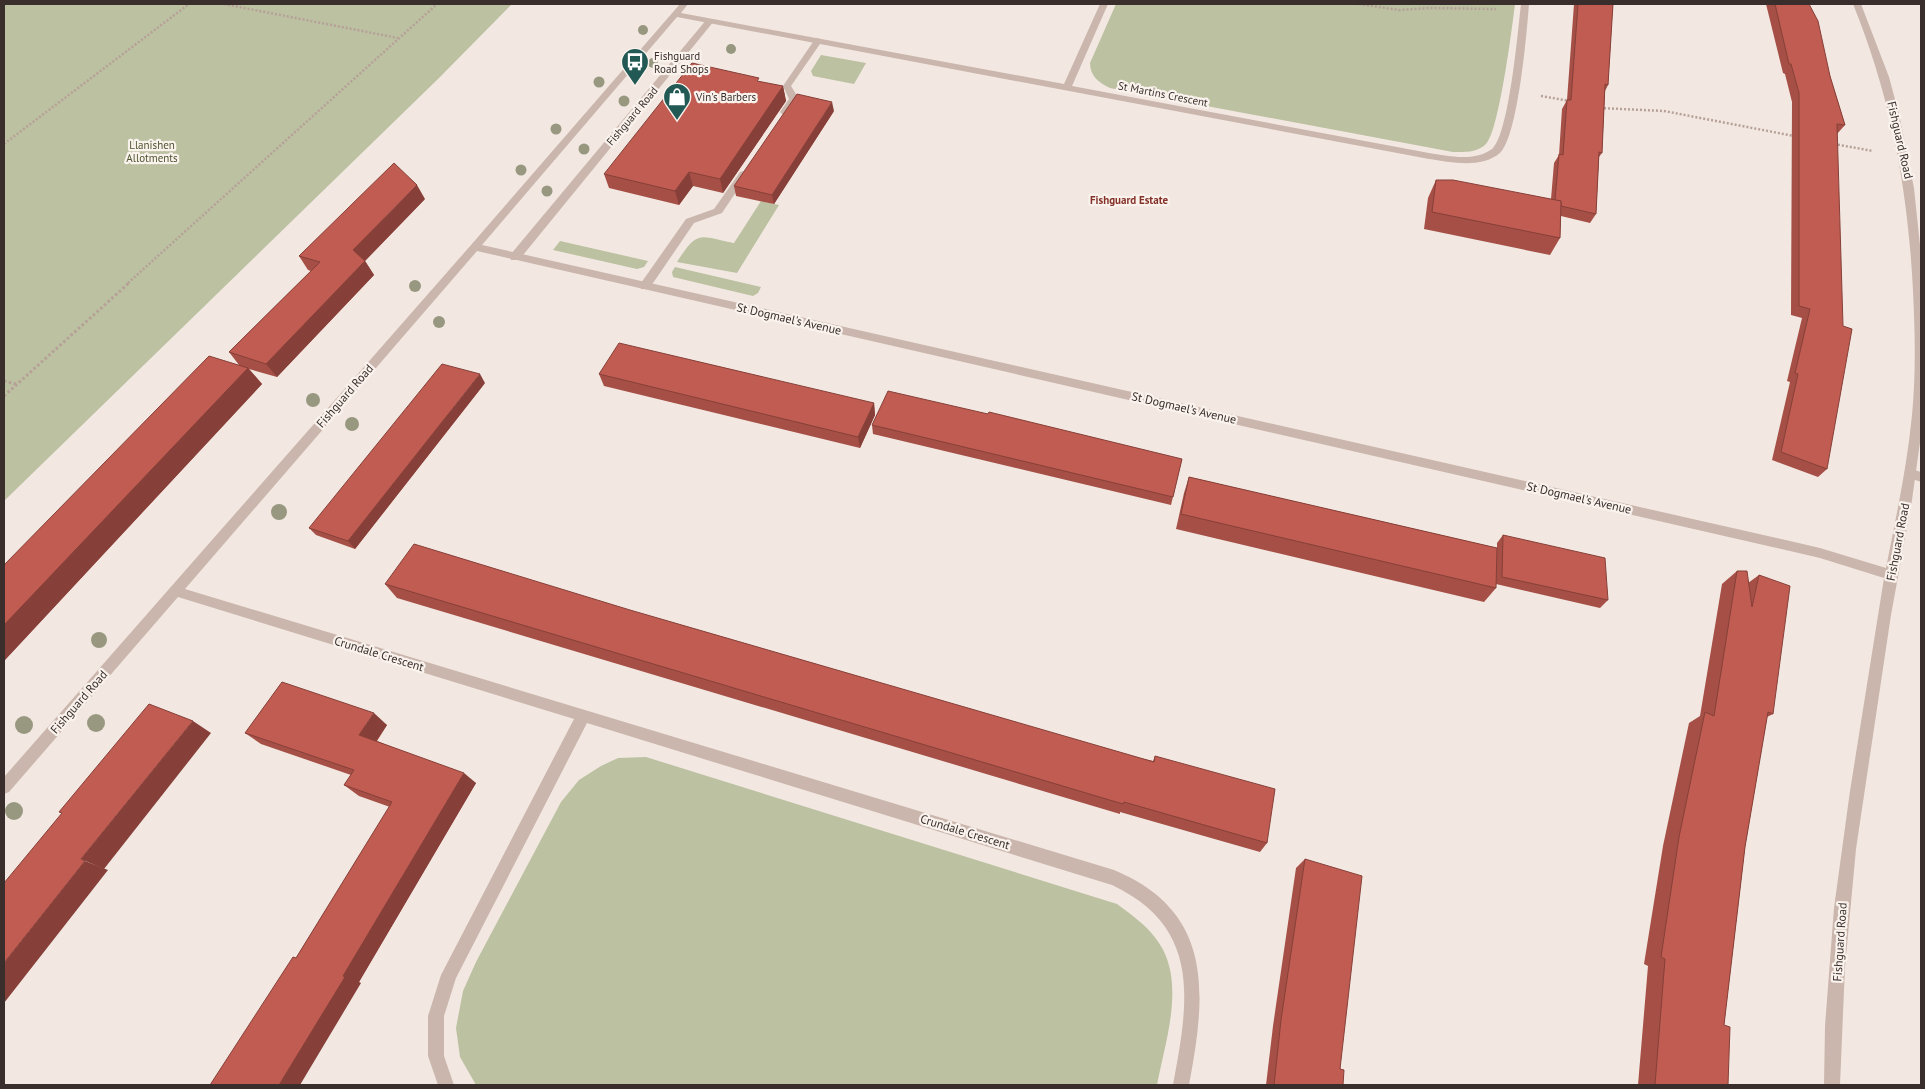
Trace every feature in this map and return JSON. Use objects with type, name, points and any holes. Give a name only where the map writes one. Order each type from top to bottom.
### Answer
[{"type":"street","name":"Fishguard Road","points":[[4,787],[476,247],[684,4]]},
{"type":"street","points":[[1067,88],[1104,4]]},
{"type":"street","name":"Fishguard Road","points":[[1832,1085],[1839,942],[1848,855],[1891,575],[1916,475],[1920,341],[1913,217],[1905,157],[1880,59],[1857,4]]},
{"type":"street","name":"St Martins Crescent","points":[[675,14],[1429,156],[1471,160],[1488,156],[1499,149],[1504,140],[1514,90],[1524,8]]},
{"type":"street","name":"Fishguard Road","points":[[515,257],[710,21]]},
{"type":"street","points":[[778,123],[794,99],[787,86],[818,41]]},
{"type":"street","points":[[645,286],[690,221],[718,211],[751,163]]},
{"type":"street","name":"St Dogmael's Avenue","points":[[476,247],[1820,553],[1891,575]]},
{"type":"street","name":"Crundale Crescent","points":[[175,591],[1114,878],[1146,895],[1171,919],[1185,945],[1194,980],[1194,1012],[1181,1085]]},
{"type":"street","points":[[446,1085],[436,1056],[436,1016],[449,975],[584,715]]},
{"type":"path","points":[[4,144],[189,4]]},
{"type":"path","points":[[224,4],[398,38]]},
{"type":"path","points":[[4,396],[437,4]]},
{"type":"path","points":[[1359,4],[1399,10],[1485,7],[1524,8]]},
{"type":"path","points":[[1514,90],[1572,102]]},
{"type":"path","points":[[1592,106],[1611,110],[1664,112],[1799,137]]},
{"type":"path","points":[[1828,142],[1905,157]]},
{"type":"path","points":[[4,381],[17,384]]},
{"type":"green space","name":"Llanishen Allotments","points":[[4,4],[512,4],[439,78],[4,501]]},
{"type":"green space","points":[[1116,4],[1515,4],[1500,100],[1491,135],[1486,144],[1479,149],[1453,152],[1110,88],[1096,78],[1090,68],[1090,63]]},
{"type":"green space","points":[[821,55],[866,63],[854,84],[813,76],[811,71]]},
{"type":"green space","points":[[761,201],[779,205],[737,273],[677,262],[690,244],[700,238],[713,238],[734,243]]},
{"type":"green space","points":[[560,241],[648,261],[644,267],[637,269],[553,250]]},
{"type":"green space","points":[[675,267],[761,287],[758,293],[753,296],[673,277],[672,272]]},
{"type":"green space","points":[[646,757],[1117,904],[1155,937],[1167,959],[1171,976],[1171,1013],[1157,1085],[476,1085],[460,1057],[456,1028],[463,991],[476,962],[561,802],[579,780],[618,758]]},
{"type":"building","points":[[1578,4],[1613,4],[1608,85],[1605,84],[1602,153],[1599,152],[1596,214],[1561,206],[1561,201],[1555,200],[1559,154],[1563,155],[1567,100],[1571,100]]},
{"type":"building","points":[[1775,4],[1809,4],[1818,21],[1830,76],[1845,125],[1837,124],[1843,326],[1852,329],[1827,469],[1781,452],[1798,374],[1795,373],[1810,309],[1799,306],[1799,93],[1791,64],[1789,64]]},
{"type":"building","points":[[692,63],[759,78],[757,81],[783,86],[720,179],[689,172],[675,191],[604,174]]},
{"type":"building","points":[[797,94],[832,102],[772,195],[734,186]]},
{"type":"building","points":[[394,163],[417,185],[353,250],[365,261],[266,364],[229,352],[320,262],[299,256]]},
{"type":"building","points":[[1436,180],[1453,180],[1561,201],[1560,238],[1432,212]]},
{"type":"building","points":[[619,343],[874,403],[858,437],[599,374]]},
{"type":"building","points":[[209,356],[248,368],[4,625],[4,565]]},
{"type":"building","points":[[442,364],[480,374],[348,541],[309,528]]},
{"type":"building","points":[[888,391],[988,414],[989,412],[1182,459],[1173,497],[872,425]]},
{"type":"building","points":[[1189,477],[1497,548],[1496,588],[1181,514]]},
{"type":"building","points":[[1503,535],[1605,558],[1608,600],[1502,577]]},
{"type":"building","points":[[414,544],[630,610],[1154,762],[1155,756],[1275,789],[1267,843],[1124,802],[1123,804],[385,584]]},
{"type":"building","points":[[1737,571],[1747,571],[1752,607],[1759,575],[1790,586],[1773,714],[1768,712],[1745,847],[1724,1025],[1730,1027],[1728,1085],[1655,1085],[1665,959],[1661,957],[1679,837],[1705,712],[1714,716]]},
{"type":"building","points":[[282,682],[374,713],[359,735],[464,773],[343,976],[345,977],[279,1085],[210,1085],[293,957],[296,958],[392,802],[344,785],[354,770],[245,733]]},
{"type":"building","points":[[149,704],[193,721],[81,859],[85,861],[4,963],[4,883],[62,813],[59,812]]},
{"type":"building","points":[[1305,859],[1362,876],[1340,1069],[1344,1070],[1343,1085],[1274,1085],[1281,1020]]},
{"type":"place","name":"Fishguard Road Shops","points":[[635,86]]},
{"type":"place","name":"Vin's Barbers","points":[[677,121]]},
{"type":"district","name":"Fishguard Estate","points":[[1129,200]]}]
